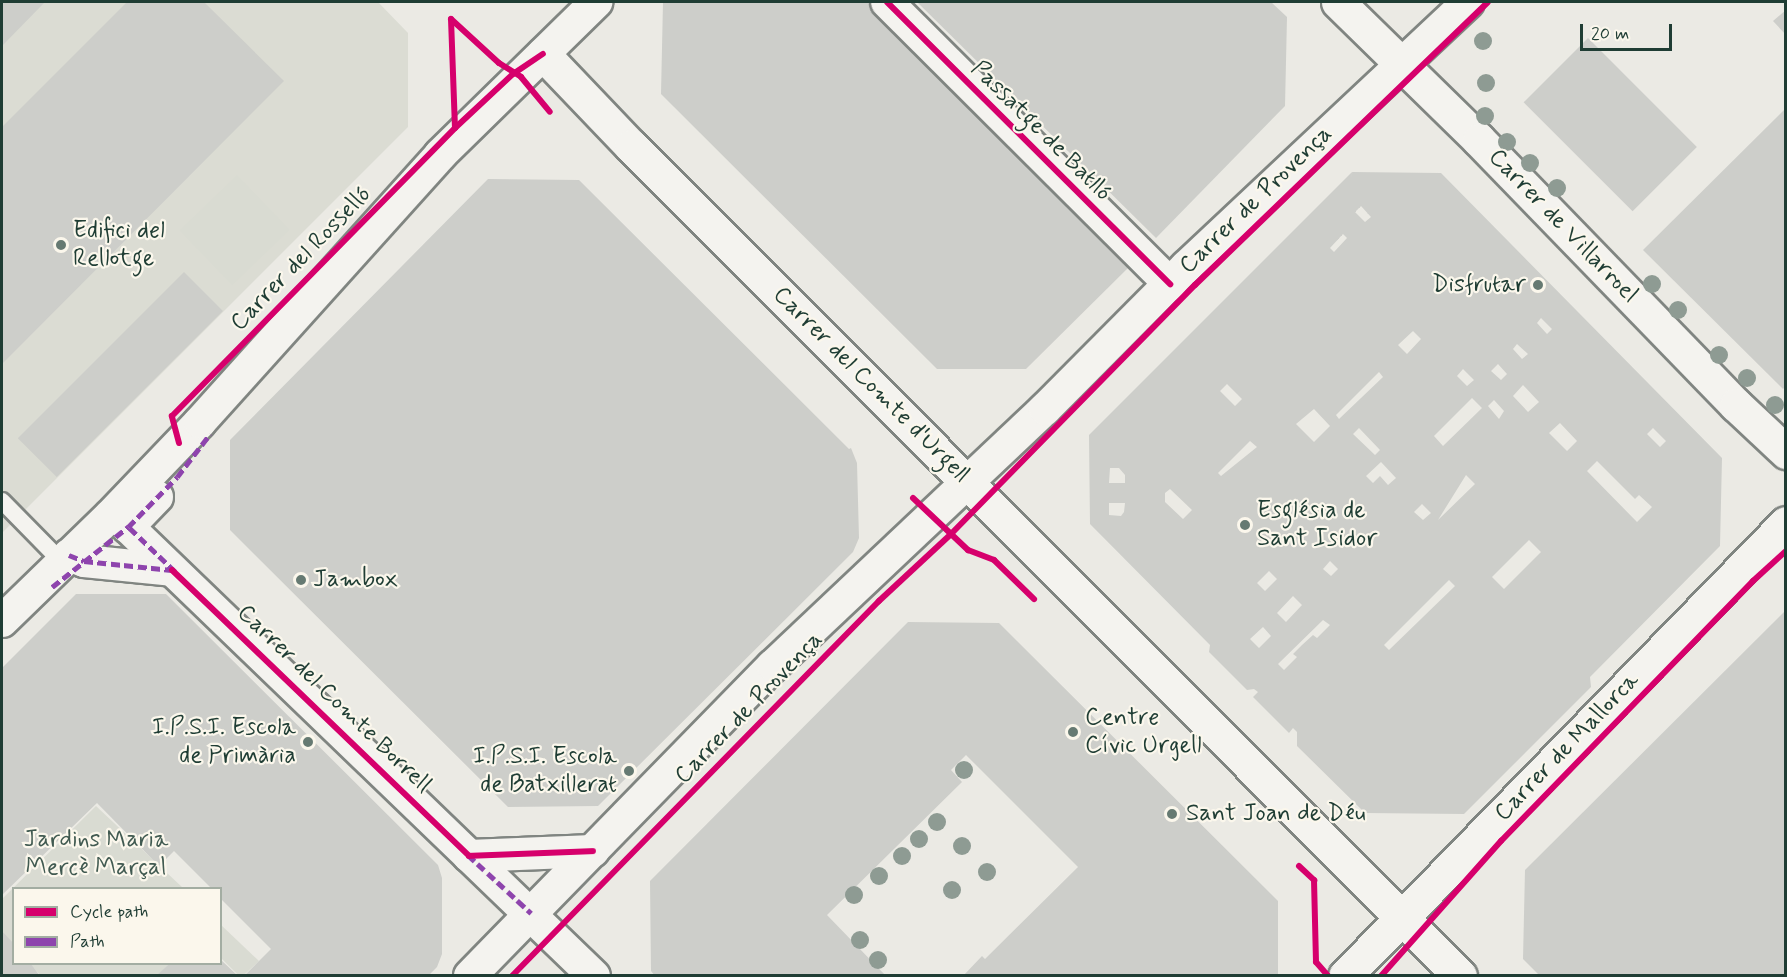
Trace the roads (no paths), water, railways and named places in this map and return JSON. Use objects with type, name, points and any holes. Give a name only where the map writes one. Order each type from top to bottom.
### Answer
[{"type":"main road","name":"Carrer de Villarroel","points":[[1338,2],[1403,64],[1736,405],[1785,452]]},
{"type":"main road","name":"Carrer del Comte d'Urgell","points":[[543,54],[631,146],[1460,975]]},
{"type":"main road","name":"Carrer de Mallorca","points":[[1345,975],[1785,523]]},
{"type":"street","name":"Carrer del Rosselló","points":[[2,621],[67,566],[440,155],[596,2]]},
{"type":"street","name":"Passatge de Batlló","points":[[886,2],[1170,284]]},
{"type":"street","name":"Carrer de Provença","points":[[470,975],[765,674],[1045,409],[1170,284],[1468,2]]},
{"type":"street","points":[[67,566],[128,527],[177,477],[210,434]]},
{"type":"street","name":"Carrer del Comte Borrell","points":[[128,527],[594,975]]},
{"type":"street","points":[[67,566],[172,570]]},
{"type":"street","points":[[469,856],[592,851]]},
{"type":"lane","points":[[2,501],[67,566]]},
{"type":"place","name":"Edifici del Rellotge","points":[[61,245]]},
{"type":"place","name":"Disfrutar","points":[[1538,285]]},
{"type":"place","name":"Església de Sant Isidor","points":[[1245,525]]},
{"type":"place","name":"Jambox","points":[[301,580]]},
{"type":"place","name":"Centre Cívic Urgell","points":[[1073,732]]},
{"type":"place","name":"I.P.S.I. Escola de Primària","points":[[308,742]]},
{"type":"place","name":"I.P.S.I. Escola de Batxillerat","points":[[629,771]]},
{"type":"place","name":"Sant Joan de Déu","points":[[1172,814]]},
{"type":"park label","name":"Jardins Maria Mercè Marçal","points":[[96,854]]}]
